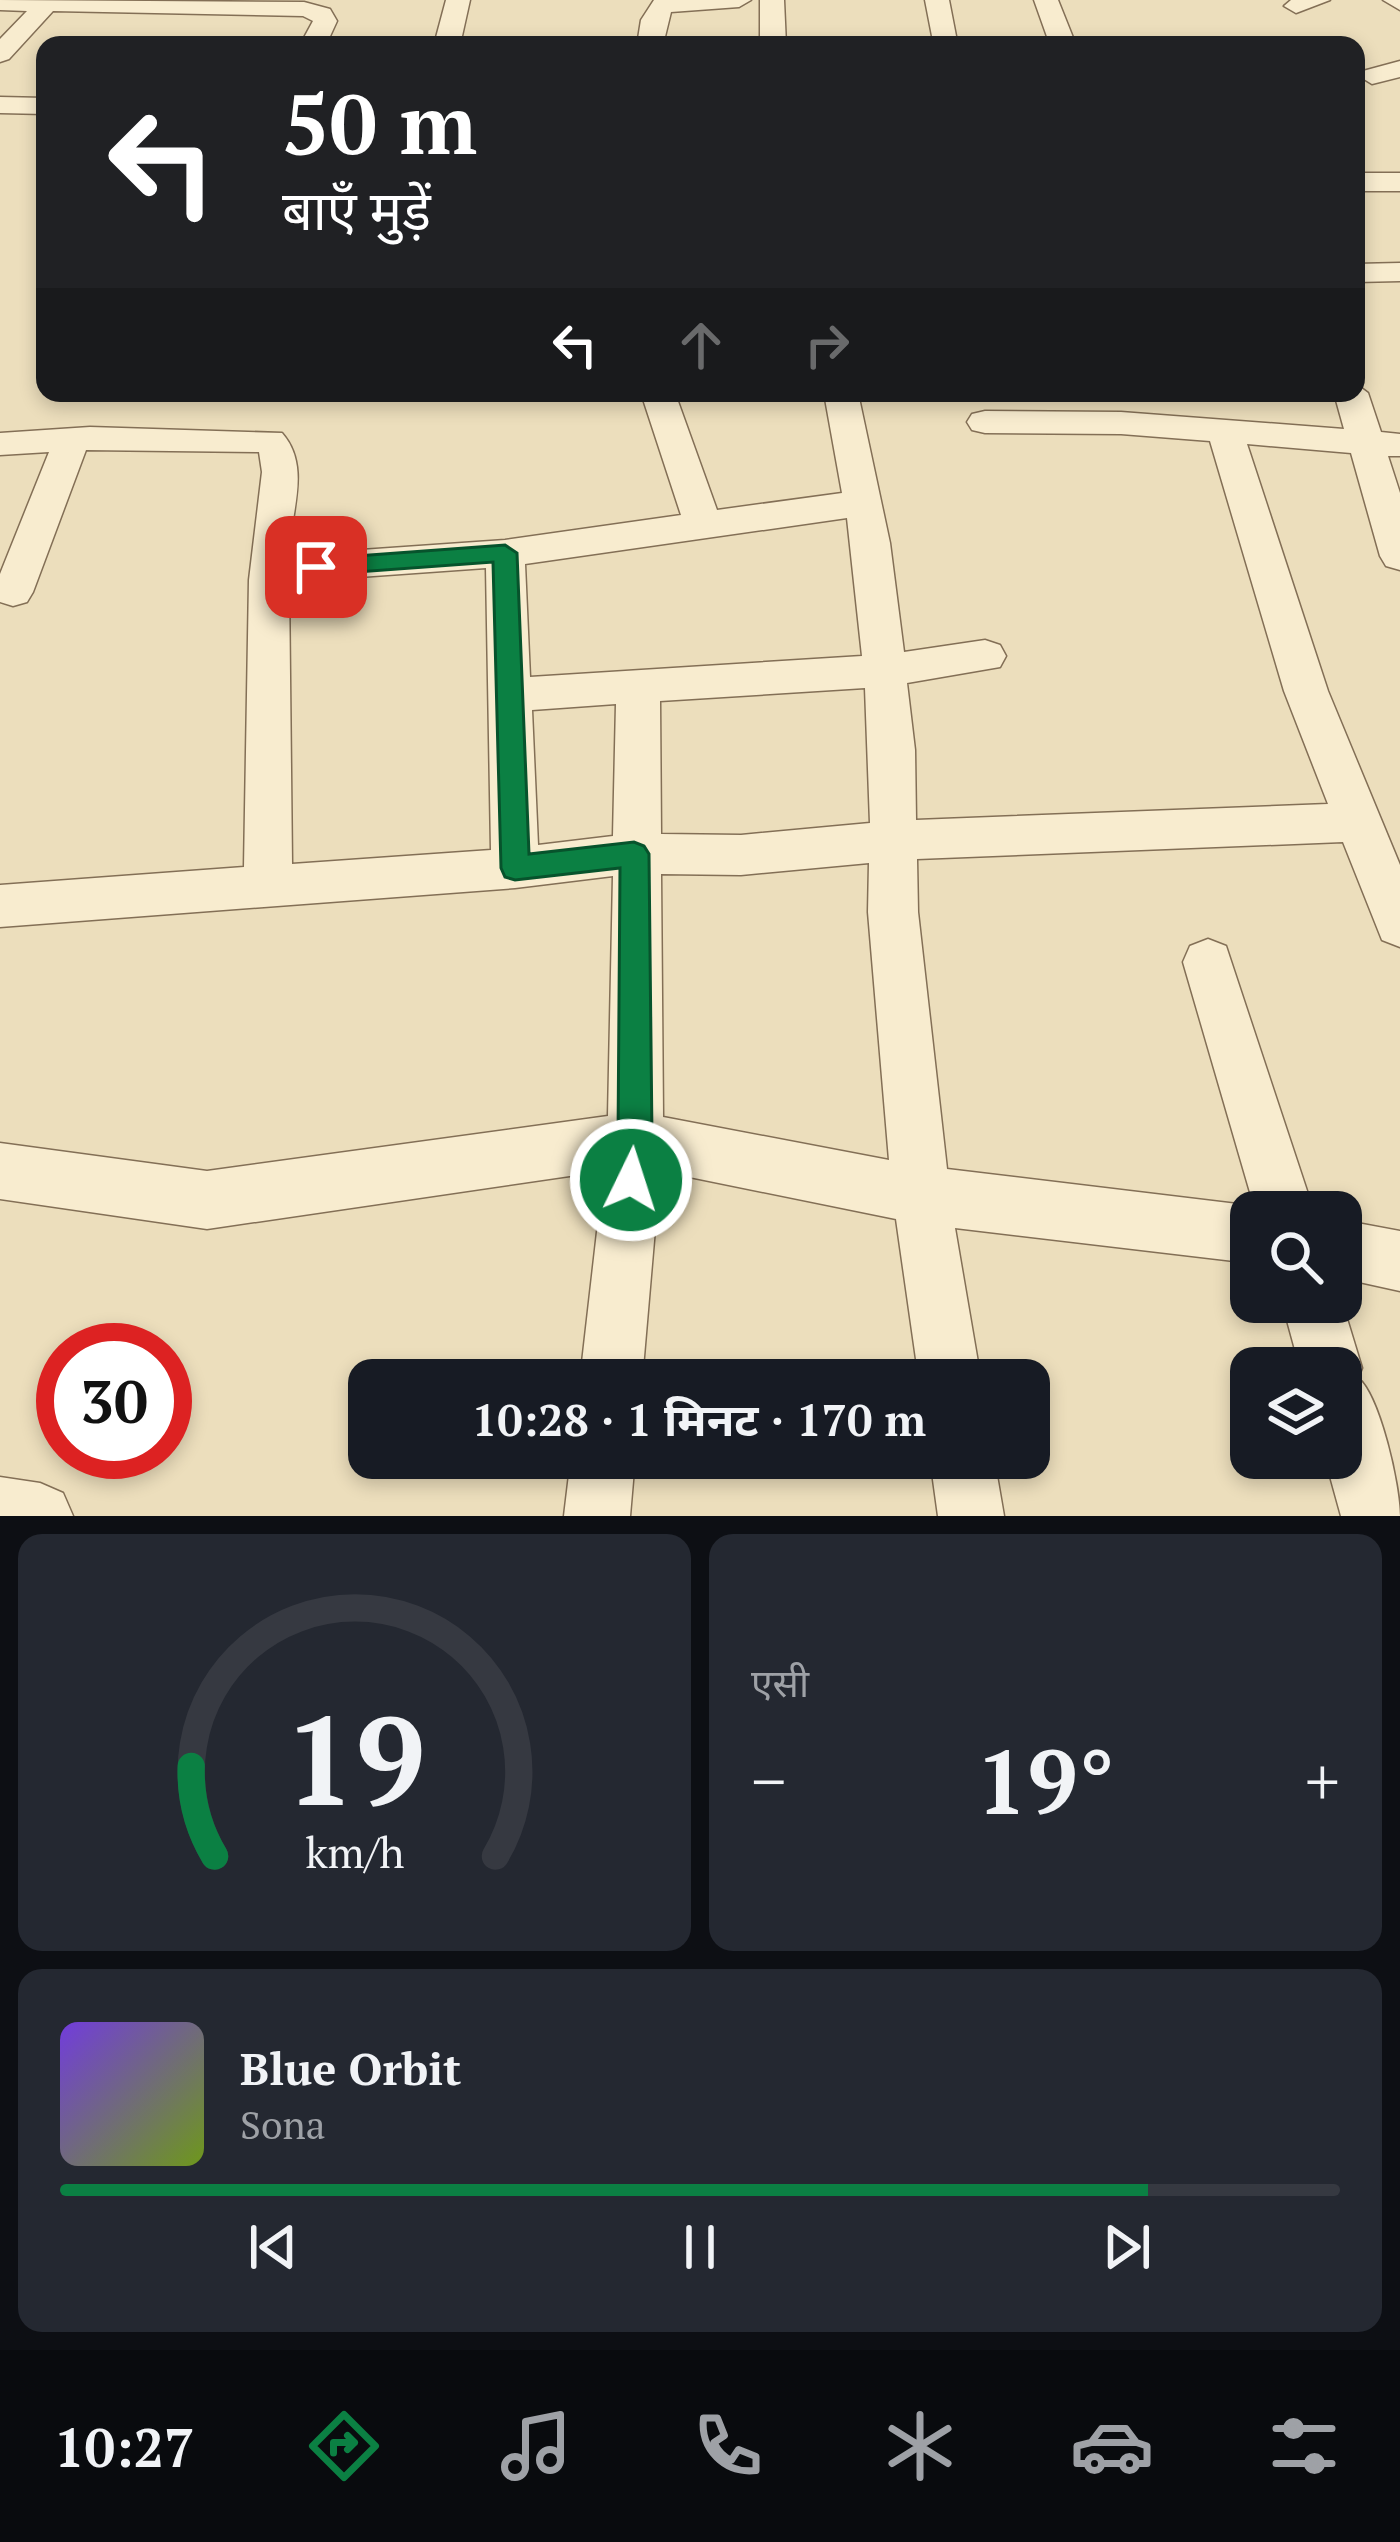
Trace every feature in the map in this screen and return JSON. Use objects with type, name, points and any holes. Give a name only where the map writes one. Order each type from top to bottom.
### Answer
[{"type":"street","points":[[449,36],[458,0]]},
{"type":"street","points":[[651,36],[653,20],[663,5],[739,0]]},
{"type":"street","points":[[772,0],[773,36]]},
{"type":"street","points":[[937,0],[944,36]]},
{"type":"street","points":[[1046,0],[1060,36]]},
{"type":"street","points":[[0,3],[152,12],[304,9],[321,14],[325,22],[318,36]]},
{"type":"street","points":[[0,54],[46,4]]},
{"type":"street","points":[[1372,76],[1400,69]]},
{"type":"street","points":[[0,105],[36,106]]},
{"type":"street","points":[[1365,182],[1400,182]]},
{"type":"street","points":[[1365,273],[1400,272]]},
{"type":"street","points":[[661,402],[704,526]]},
{"type":"street","points":[[843,402],[871,543],[893,750],[890,842],[921,1195],[947,1359]]},
{"type":"street","points":[[1357,402],[1383,444],[1400,556]]},
{"type":"street","points":[[985,422],[1119,408],[1224,429],[1383,444]]},
{"type":"street","points":[[1224,429],[1306,691],[1400,926]]},
{"type":"street","points":[[4,602],[72,440]]},
{"type":"street","points":[[0,444],[269,441],[279,448],[282,460],[271,510],[269,570],[268,886]]},
{"type":"street","points":[[269,570],[505,553],[862,503]]},
{"type":"street","points":[[505,553],[515,868]]},
{"type":"street","points":[[509,694],[882,671],[985,656]]},
{"type":"street","points":[[613,1359],[635,1139],[638,686]]},
{"type":"street","points":[[0,906],[515,868],[634,854],[741,855],[890,842],[1357,822]]},
{"type":"street","points":[[1208,962],[1279,1191]]},
{"type":"street","points":[[0,1172],[207,1200],[635,1139],[921,1195],[1230,1232]]},
{"type":"street","points":[[1362,1254],[1400,1262]]},
{"type":"street","points":[[1362,1475],[1374,1516]]},
{"type":"street","points":[[597,1516],[601,1479]]},
{"type":"street","points":[[965,1479],[971,1516]]},
{"type":"street","points":[[0,1510],[40,1516]]},
{"type":"route","points":[[316,567],[505,553],[515,868],[634,854],[635,1139],[631,1180]]}]
